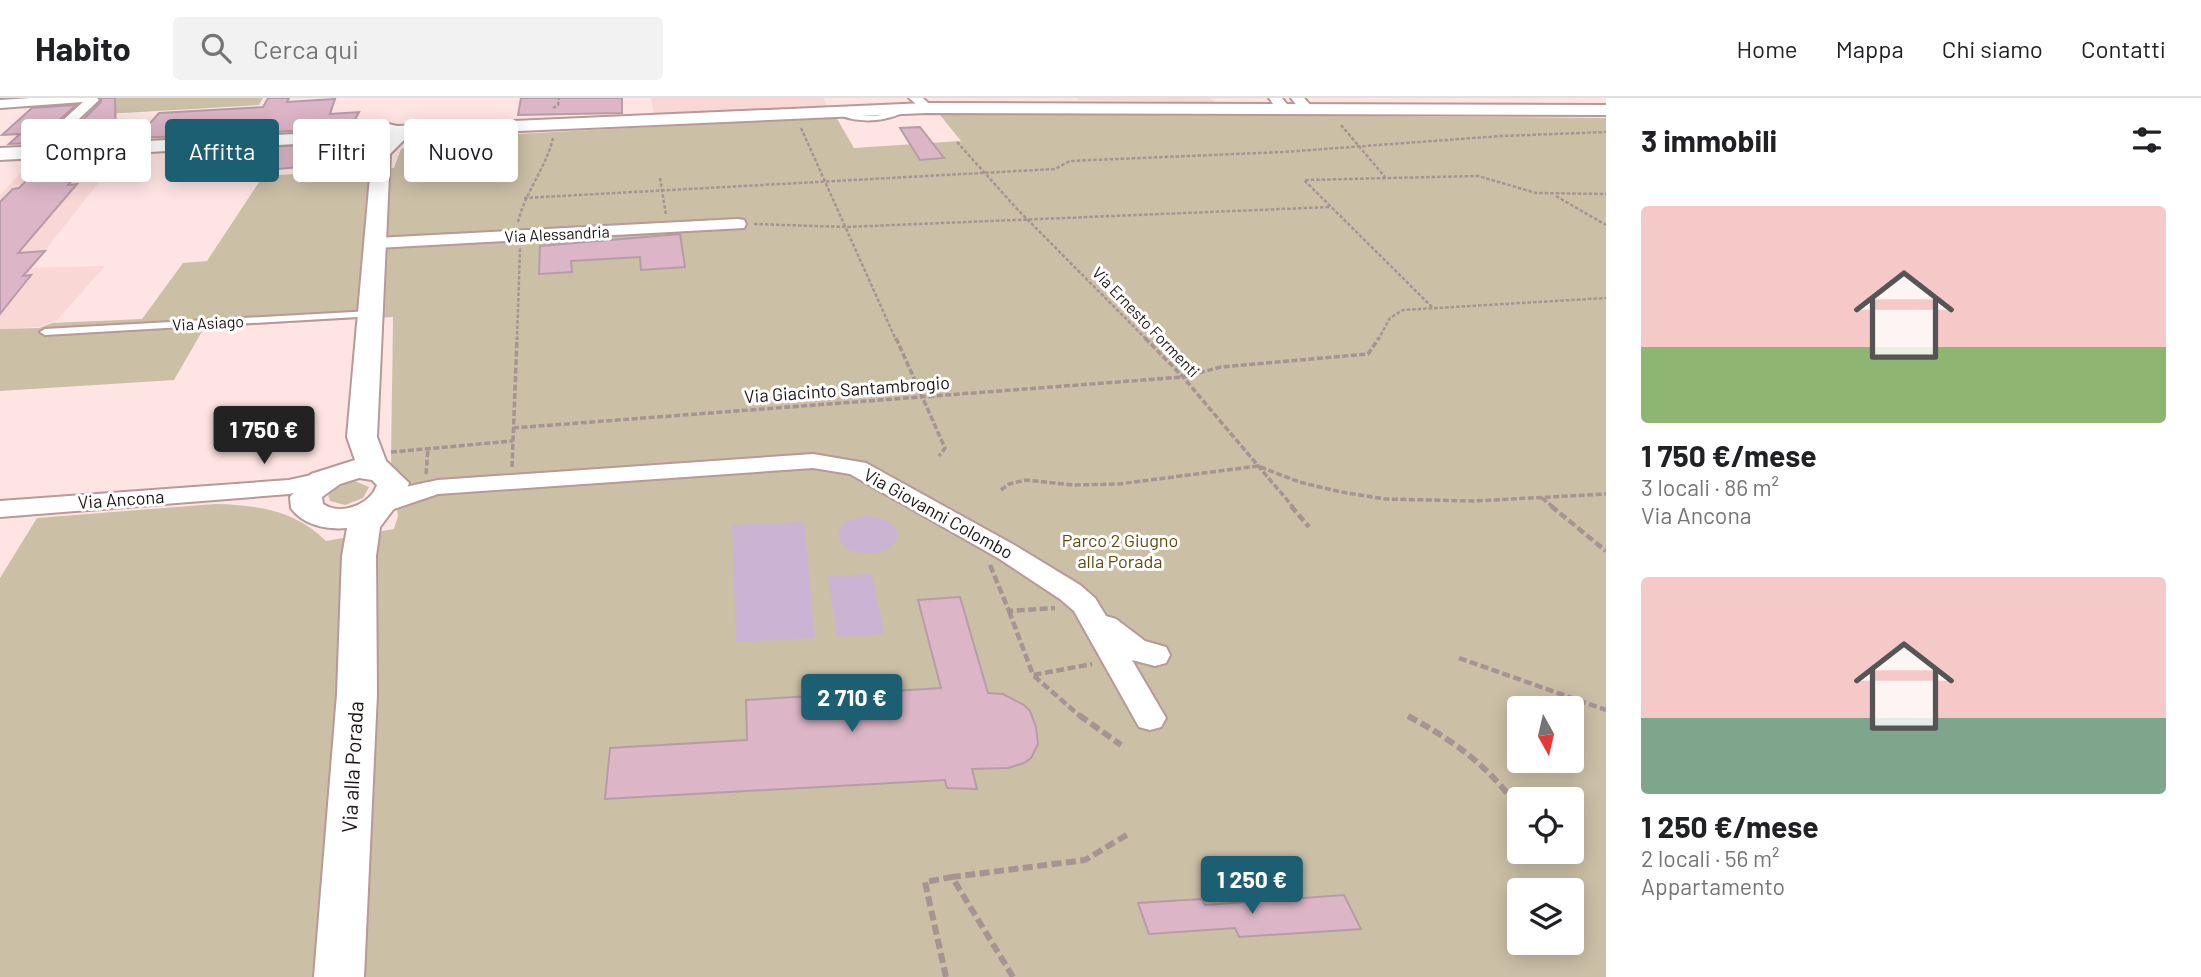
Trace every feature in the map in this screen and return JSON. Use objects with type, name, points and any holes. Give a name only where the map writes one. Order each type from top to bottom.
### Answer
[{"type":"street","points":[[0,104],[88,98],[92,100],[72,119]]},
{"type":"street","points":[[390,136],[897,108],[920,103],[1291,103],[1606,110]]},
{"type":"street","points":[[151,146],[293,139]]},
{"type":"street","points":[[0,154],[21,153]]},
{"type":"street","name":"Via alla Porada","points":[[340,977],[357,694],[359,556],[379,469],[371,314],[378,182]]},
{"type":"street","name":"Via Alessandria","points":[[376,243],[738,224]]},
{"type":"street","name":"Via Giovanni Colombo","points":[[379,469],[409,494],[432,483],[511,482],[813,461],[857,468],[981,537],[1070,592],[1085,605],[1150,718]]},
{"type":"street","points":[[359,556],[305,503],[310,491],[331,476],[359,469],[379,469]]},
{"type":"street","points":[[313,512],[348,518],[379,469]]},
{"type":"street","name":"Via Ancona","points":[[0,509],[243,492],[289,487],[331,476]]},
{"type":"street","name":"Via Ancona","points":[[243,492],[313,512]]},
{"type":"street","points":[[1085,605],[1127,645],[1142,654],[1155,655]]},
{"type":"lane","name":"Via Asiago","points":[[45,332],[371,314]]},
{"type":"path","points":[[798,121],[945,447],[939,456]]},
{"type":"path","points":[[1341,124],[1385,178]]},
{"type":"path","points":[[511,482],[520,236],[517,226],[524,198],[551,146],[552,125]]},
{"type":"path","points":[[524,198],[826,184],[1055,169],[1070,161],[1606,132]]},
{"type":"path","name":"Via Ernesto Formenti","points":[[957,142],[1183,377],[1310,527]]},
{"type":"path","points":[[1606,194],[1555,195],[1522,190],[1478,176],[1304,180],[1432,308],[1606,298]]},
{"type":"path","points":[[660,178],[667,222],[665,228]]},
{"type":"path","points":[[1555,195],[1606,225]]},
{"type":"path","points":[[738,224],[846,227],[1330,207]]},
{"type":"path","name":"Via Giacinto Santambrogio","points":[[513,428],[1183,377],[1221,367],[1367,354],[1375,348],[1393,312],[1432,308]]},
{"type":"path","points":[[379,469],[428,449],[513,441]]},
{"type":"path","points":[[428,449],[432,483]]},
{"type":"path","points":[[1001,490],[1011,481],[1029,479],[1073,485],[1129,482],[1258,466],[1322,487],[1385,498],[1477,502],[1606,494]]},
{"type":"path","points":[[1541,498],[1606,551]]},
{"type":"path","points":[[981,537],[1033,675],[1064,704],[1121,744]]},
{"type":"path","points":[[1009,611],[1085,605]]},
{"type":"path","points":[[1459,658],[1606,710]]},
{"type":"path","points":[[1033,675],[1118,659]]},
{"type":"path","points":[[1408,716],[1452,739],[1471,753],[1507,790]]},
{"type":"path","points":[[946,977],[925,882],[1085,860],[1130,833]]},
{"type":"path","points":[[952,877],[1013,977]]},
{"type":"shaded area","points":[[651,98],[823,98],[829,110],[655,119]]},
{"type":"shaded area","points":[[1077,98],[1211,98],[1214,102],[1078,100]]},
{"type":"shaded area","points":[[21,173],[21,182],[99,182],[31,268],[105,266],[57,320],[39,327],[0,329],[0,195]]},
{"type":"shaded area","points":[[867,516],[882,519],[894,527],[898,537],[893,545],[884,551],[863,554],[844,546],[839,539],[839,529],[849,520]]},
{"type":"shaded area","points":[[804,522],[815,638],[736,642],[732,525]]},
{"type":"shaded area","points":[[872,574],[884,634],[837,637],[828,576]]},
{"type":"green space","points":[[105,98],[263,98],[259,105],[88,115]]},
{"type":"green space","name":"Parco 2 Giugno alla Porada","points":[[986,113],[1606,118],[1606,977],[0,977],[0,578],[37,518],[231,505],[275,511],[301,522],[326,541],[394,529],[398,516],[391,461],[393,317],[204,328],[174,380],[0,391],[0,329],[39,328],[52,323],[142,319],[183,263],[207,261],[259,182],[279,182],[279,175],[293,174],[293,182],[390,182],[390,168],[394,168],[401,149],[404,148],[404,182],[518,182],[518,134],[836,117],[854,148],[961,141],[940,115]]},
{"type":"green space","points":[[355,481],[369,487],[363,498],[345,505],[330,501],[328,494],[342,484]]},
{"type":"building","points":[[101,98],[115,98],[116,119],[84,119],[101,102]]},
{"type":"building","points":[[268,98],[289,98],[287,102],[335,99],[330,114],[359,112],[355,119],[293,119],[293,131],[279,132],[279,119],[165,119],[165,137],[151,137],[151,122],[159,113],[263,107]]},
{"type":"building","points":[[521,98],[622,98],[622,113],[518,115]]},
{"type":"building","points":[[76,105],[61,119],[21,119],[21,144],[9,144],[20,134],[2,135],[32,108]]},
{"type":"building","points":[[920,127],[944,158],[920,160],[900,128]]},
{"type":"building","points":[[293,145],[293,168],[279,169],[279,146]]},
{"type":"building","points":[[25,182],[77,184],[18,253],[45,251],[23,276],[31,275],[0,314],[0,202],[13,189],[19,188]]},
{"type":"building","points":[[680,234],[685,267],[641,270],[640,257],[571,261],[572,272],[539,274],[540,246]]},
{"type":"building","points":[[960,597],[988,693],[1003,694],[1030,711],[1038,744],[1031,758],[1024,763],[1008,768],[972,769],[977,789],[947,788],[945,780],[605,799],[610,748],[747,740],[746,700],[941,688],[918,600]]},
{"type":"building","points":[[1344,895],[1361,929],[1239,937],[1235,928],[1149,934],[1138,903],[1202,899],[1205,905]]}]
